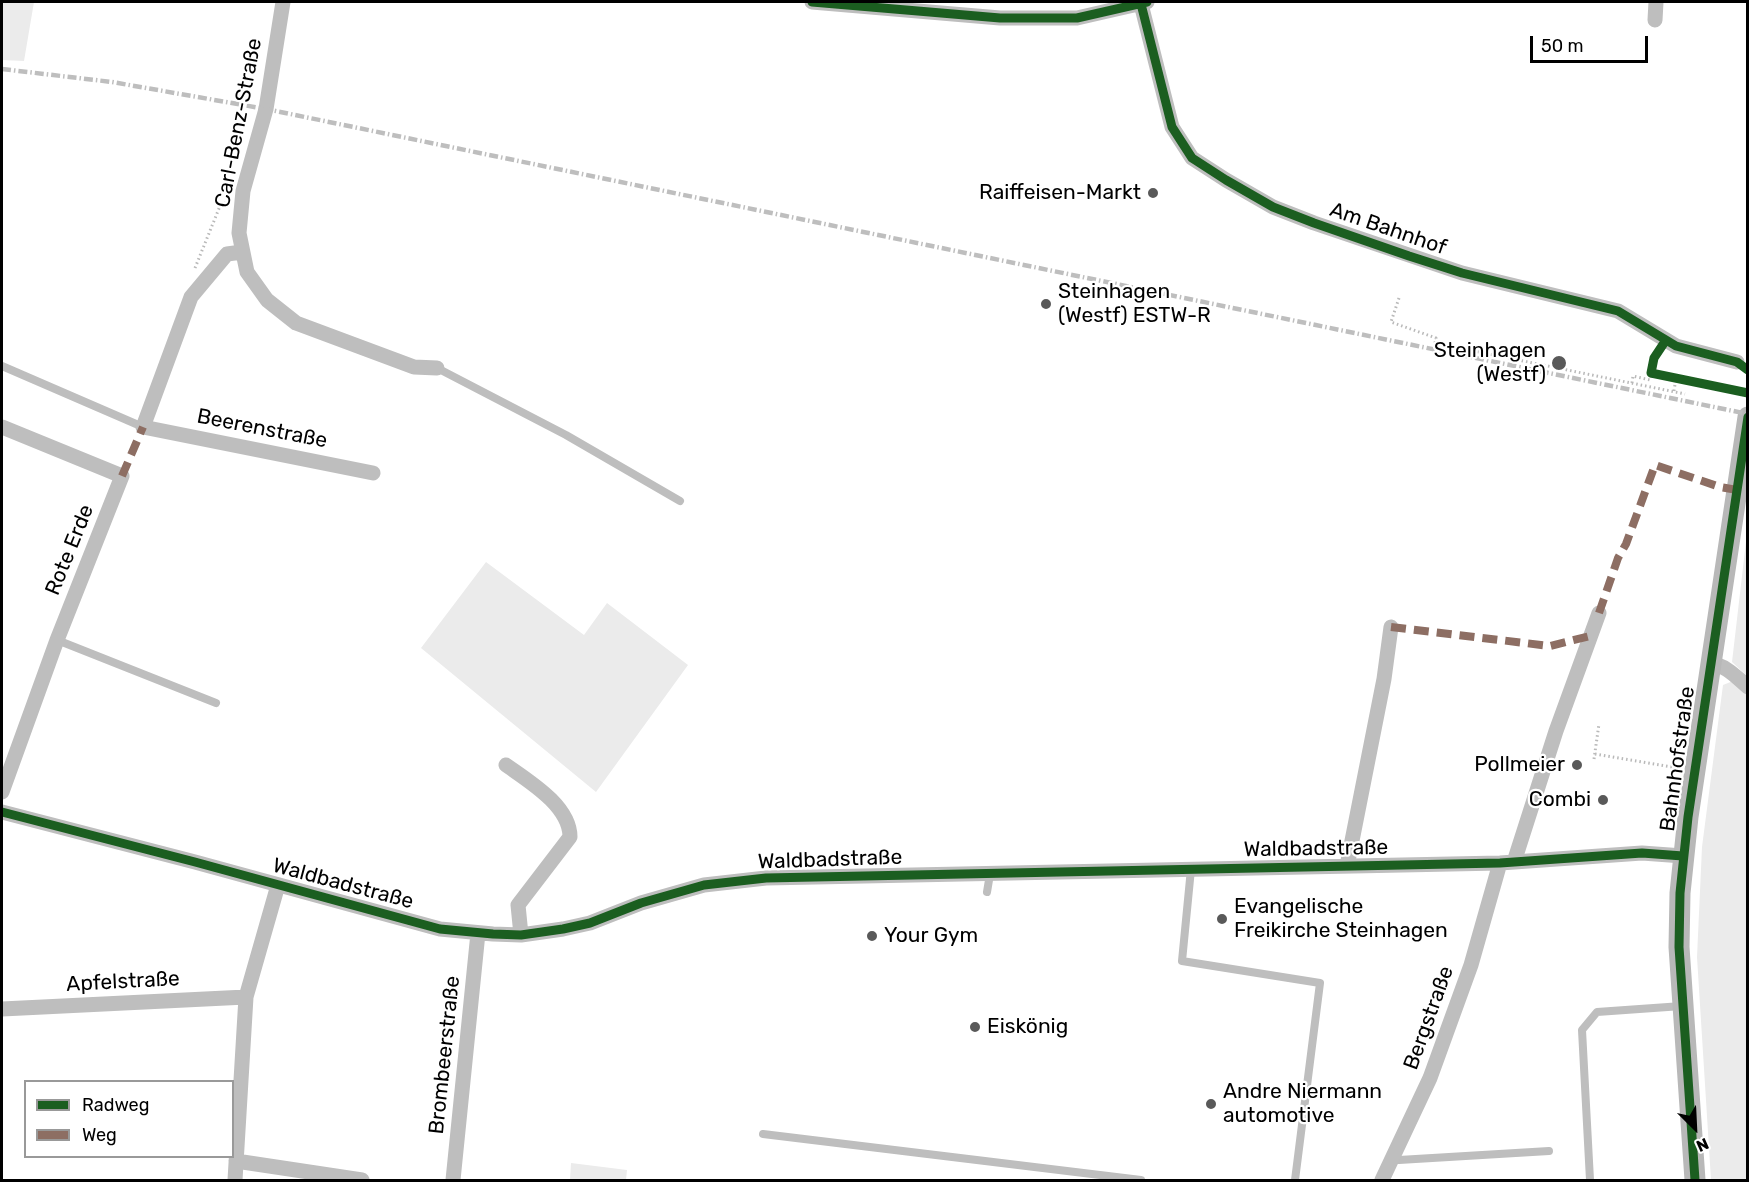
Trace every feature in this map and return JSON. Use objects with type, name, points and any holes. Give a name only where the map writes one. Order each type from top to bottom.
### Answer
[{"type":"street","name":"Carl-Benz-Straße","points":[[284,2],[266,109],[243,191],[239,233],[247,272],[267,300],[296,323],[414,367],[437,368]]},
{"type":"street","points":[[812,2],[1000,18],[1077,18],[1144,3]]},
{"type":"street","points":[[1655,20],[1656,2]]},
{"type":"street","name":"Am Bahnhof","points":[[1144,3],[1172,127],[1192,158],[1226,180],[1273,207],[1293,215],[1462,273],[1618,311],[1677,346],[1737,362]]},
{"type":"street","points":[[143,427],[191,297],[227,254],[242,252]]},
{"type":"street","name":"Bahnhofstraße","points":[[1695,1180],[1682,1006],[1679,947],[1680,893],[1683,856],[1710,663],[1748,417]]},
{"type":"street","name":"Rote Erde","points":[[2,427],[122,476],[57,640],[2,792]]},
{"type":"street","name":"Beerenstraße","points":[[143,427],[373,473]]},
{"type":"street","name":"Bergstraße","points":[[1382,1180],[1394,1158],[1438,1057],[1599,613]]},
{"type":"street","name":"Waldbadstraße","points":[[1347,867],[1384,679],[1391,627]]},
{"type":"street","points":[[1710,663],[1728,669],[1748,687]]},
{"type":"street","points":[[507,765],[540,790],[566,816],[570,826],[570,837],[518,905],[521,935]]},
{"type":"street","name":"Waldbadstraße","points":[[2,812],[440,929],[521,935],[590,923],[641,903],[704,885],[766,878],[1507,863],[1642,854],[1683,856]]},
{"type":"street","points":[[235,1180],[246,997],[278,885]]},
{"type":"street","name":"Brombeerstraße","points":[[453,1180],[478,933]]},
{"type":"street","name":"Apfelstraße","points":[[2,1009],[246,997]]},
{"type":"street","points":[[236,1161],[362,1180]]},
{"type":"lane","points":[[2,366],[143,427]]},
{"type":"lane","points":[[437,368],[566,435],[680,501]]},
{"type":"lane","points":[[57,640],[216,703]]},
{"type":"lane","points":[[1191,869],[1182,961],[1320,983],[1295,1180]]},
{"type":"lane","points":[[987,892],[990,874]]},
{"type":"lane","points":[[1590,1180],[1582,1030],[1597,1012],[1682,1006]]},
{"type":"lane","points":[[763,1134],[1141,1180]]},
{"type":"lane","points":[[1394,1158],[1399,1161],[1549,1152]]},
{"type":"path","points":[[191,297],[188,285],[220,206],[243,191]]},
{"type":"path","points":[[1399,298],[1391,322],[1436,338],[1435,343],[1685,394]]},
{"type":"path","points":[[1631,383],[1633,376],[1650,380],[1654,358],[1666,340]]},
{"type":"path","points":[[1651,373],[1748,393]]},
{"type":"path","points":[[1674,392],[1676,378]]},
{"type":"path","points":[[1594,759],[1599,724]]},
{"type":"path","points":[[1595,754],[1695,770]]},
{"type":"shaded area","points":[[2,2],[34,2],[24,61],[2,60]]},
{"type":"shaded area","points":[[1747,533],[1748,676],[1732,662]]},
{"type":"shaded area","points":[[486,562],[584,635],[607,603],[688,665],[596,792],[421,648]]},
{"type":"shaded area","points":[[1733,681],[1748,694],[1748,1180],[1711,1180],[1697,957],[1702,847],[1723,685]]},
{"type":"shaded area","points":[[571,1163],[627,1170],[626,1180],[570,1180]]},
{"type":"railway","points":[[2,69],[112,82],[266,109],[1748,414]]},
{"type":"marked path","points":[[122,476],[143,427]]},
{"type":"marked path","points":[[1599,613],[1655,465],[1720,487],[1737,490]]},
{"type":"marked path","points":[[1391,627],[1550,646],[1590,636]]},
{"type":"cycle path","points":[[812,2],[1000,18],[1077,18],[1147,2]]},
{"type":"cycle path","points":[[1141,4],[1172,127],[1192,158],[1226,180],[1273,207],[1409,256],[1462,273],[1618,311],[1676,346],[1737,362],[1748,370]]},
{"type":"cycle path","points":[[1666,340],[1654,358],[1651,373],[1748,393]]},
{"type":"cycle path","points":[[1695,1180],[1679,947],[1680,893],[1688,817],[1748,417]]},
{"type":"cycle path","points":[[2,812],[440,929],[521,935],[590,923],[641,903],[704,885],[766,878],[1500,863],[1642,853],[1683,856]]},
{"type":"place","name":"Raiffeisen-Markt","points":[[1153,193]]},
{"type":"place","name":"Steinhagen (Westf) ESTW-R","points":[[1046,304]]},
{"type":"place","name":"Steinhagen (Westf)","points":[[1559,363]]},
{"type":"place","name":"Pollmeier","points":[[1577,765]]},
{"type":"place","name":"Combi","points":[[1603,800]]},
{"type":"place","name":"Evangelische Freikirche Steinhagen","points":[[1222,919]]},
{"type":"place","name":"Your Gym","points":[[872,936]]},
{"type":"place","name":"Eiskönig","points":[[975,1027]]},
{"type":"place","name":"Andre Niermann automotive","points":[[1211,1104]]}]
